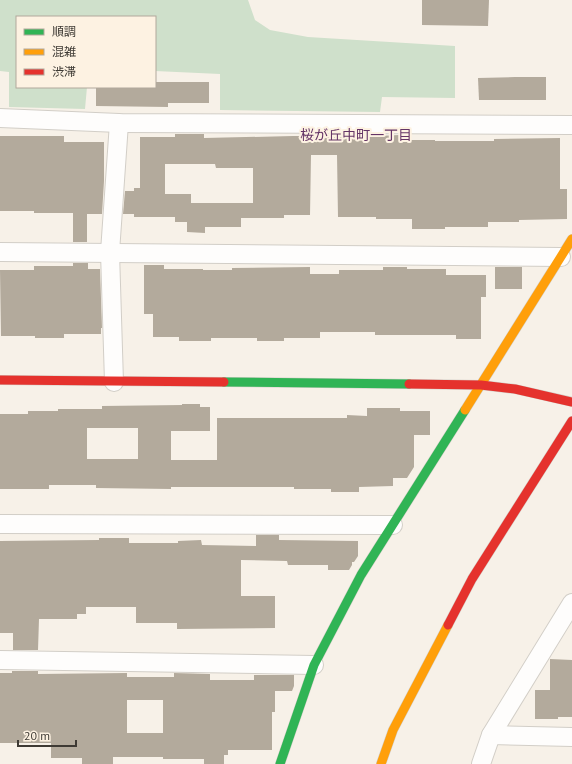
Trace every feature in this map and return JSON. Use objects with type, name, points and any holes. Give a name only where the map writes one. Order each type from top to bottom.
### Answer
[{"type":"street","points":[[0,118],[119,123],[572,124]]},
{"type":"street","points":[[114,382],[110,252],[119,123]]},
{"type":"street","points":[[280,764],[314,665],[361,575],[572,239]]},
{"type":"street","points":[[0,252],[561,257]]},
{"type":"street","points":[[0,380],[481,386],[515,389],[572,402]]},
{"type":"street","points":[[381,764],[393,730],[472,579],[572,421]]},
{"type":"street","points":[[0,524],[393,525]]},
{"type":"street","points":[[481,764],[491,735],[572,603]]},
{"type":"street","points":[[553,634],[572,634]]},
{"type":"street","points":[[0,660],[314,665]]},
{"type":"street","points":[[491,735],[572,737]]},
{"type":"green space","points":[[0,0],[248,0],[255,20],[270,30],[308,37],[455,46],[455,98],[382,97],[380,112],[220,110],[220,74],[156,71],[156,16],[16,16],[16,88],[87,88],[85,109],[9,107],[9,72],[0,71]]},
{"type":"building","points":[[422,0],[489,0],[488,26],[422,25]]},
{"type":"building","points":[[546,77],[546,100],[479,100],[478,78]]},
{"type":"building","points":[[156,82],[209,82],[209,103],[168,103],[168,107],[96,106],[96,88],[156,88]]},
{"type":"building","points":[[175,134],[204,134],[204,138],[293,136],[378,137],[399,135],[399,140],[435,141],[494,141],[494,139],[560,138],[560,189],[567,189],[567,219],[488,222],[488,227],[412,229],[412,219],[338,217],[337,155],[311,155],[310,215],[284,215],[284,218],[241,218],[241,227],[205,227],[205,233],[187,232],[187,222],[175,222],[175,217],[134,217],[134,214],[123,214],[125,191],[134,191],[134,188],[140,188],[140,137],[175,137]],"holes":[[[165,164],[215,164],[216,168],[253,168],[253,203],[191,203],[191,194],[165,194]]]},
{"type":"building","points":[[0,136],[64,136],[64,142],[104,142],[102,214],[87,214],[87,242],[73,242],[73,213],[0,211]]},
{"type":"building","points":[[73,263],[88,263],[88,269],[100,269],[101,334],[64,334],[64,338],[1,336],[0,270],[34,270],[34,266],[73,266]]},
{"type":"building","points":[[144,265],[164,265],[164,269],[203,270],[310,267],[310,274],[339,274],[339,270],[383,270],[383,267],[407,267],[407,269],[446,269],[446,275],[486,275],[486,297],[481,297],[481,339],[456,339],[456,335],[375,335],[375,332],[320,332],[320,338],[284,338],[284,341],[257,341],[257,338],[211,338],[211,341],[179,341],[179,337],[153,337],[153,314],[144,314]]},
{"type":"building","points":[[495,267],[522,267],[522,289],[495,289]]},
{"type":"building","points":[[200,404],[200,407],[210,407],[210,431],[171,431],[171,460],[217,460],[217,418],[347,418],[347,415],[367,416],[367,408],[400,408],[400,411],[430,411],[430,435],[414,435],[414,467],[407,478],[393,478],[393,486],[359,487],[359,492],[331,492],[331,489],[294,489],[294,487],[171,487],[171,489],[96,488],[96,485],[49,485],[49,489],[0,489],[0,414],[28,414],[28,411],[58,411],[58,409],[102,409],[102,406]],"holes":[[[87,428],[138,428],[138,459],[87,459]]]},
{"type":"building","points":[[256,535],[279,535],[279,540],[358,541],[358,556],[354,562],[352,562],[349,570],[328,570],[328,565],[288,565],[287,561],[241,560],[241,596],[275,596],[275,628],[177,629],[177,623],[136,623],[136,607],[86,607],[86,614],[77,614],[77,619],[39,619],[38,650],[13,650],[13,633],[0,633],[0,541],[99,540],[99,538],[129,538],[129,543],[178,543],[178,541],[201,540],[202,545],[256,546]]},
{"type":"building","points":[[550,659],[572,660],[572,717],[558,717],[558,719],[535,719],[535,690],[550,690]]},
{"type":"building","points":[[12,671],[38,671],[38,674],[127,673],[127,677],[174,677],[174,673],[210,674],[210,680],[254,680],[254,675],[294,675],[294,686],[292,691],[275,691],[275,712],[272,712],[272,750],[228,750],[228,755],[224,755],[224,764],[204,764],[204,759],[113,757],[113,764],[82,764],[82,758],[51,758],[51,743],[0,743],[0,673],[12,673]],"holes":[[[127,700],[163,700],[163,733],[127,733]]]},
{"type":"traffic: fast","points":[[224,382],[409,384]]},
{"type":"traffic: fast","points":[[280,764],[314,665],[361,575],[465,410]]},
{"type":"traffic: slow","points":[[465,410],[572,239]]},
{"type":"traffic: slow","points":[[381,764],[393,730],[448,625]]},
{"type":"traffic: jam","points":[[0,380],[224,382]]},
{"type":"traffic: jam","points":[[409,384],[481,385],[515,389],[572,402]]},
{"type":"traffic: jam","points":[[448,625],[472,579],[572,421]]},
{"type":"district","name":"桜が丘中町一丁目","points":[[356,135]]}]
